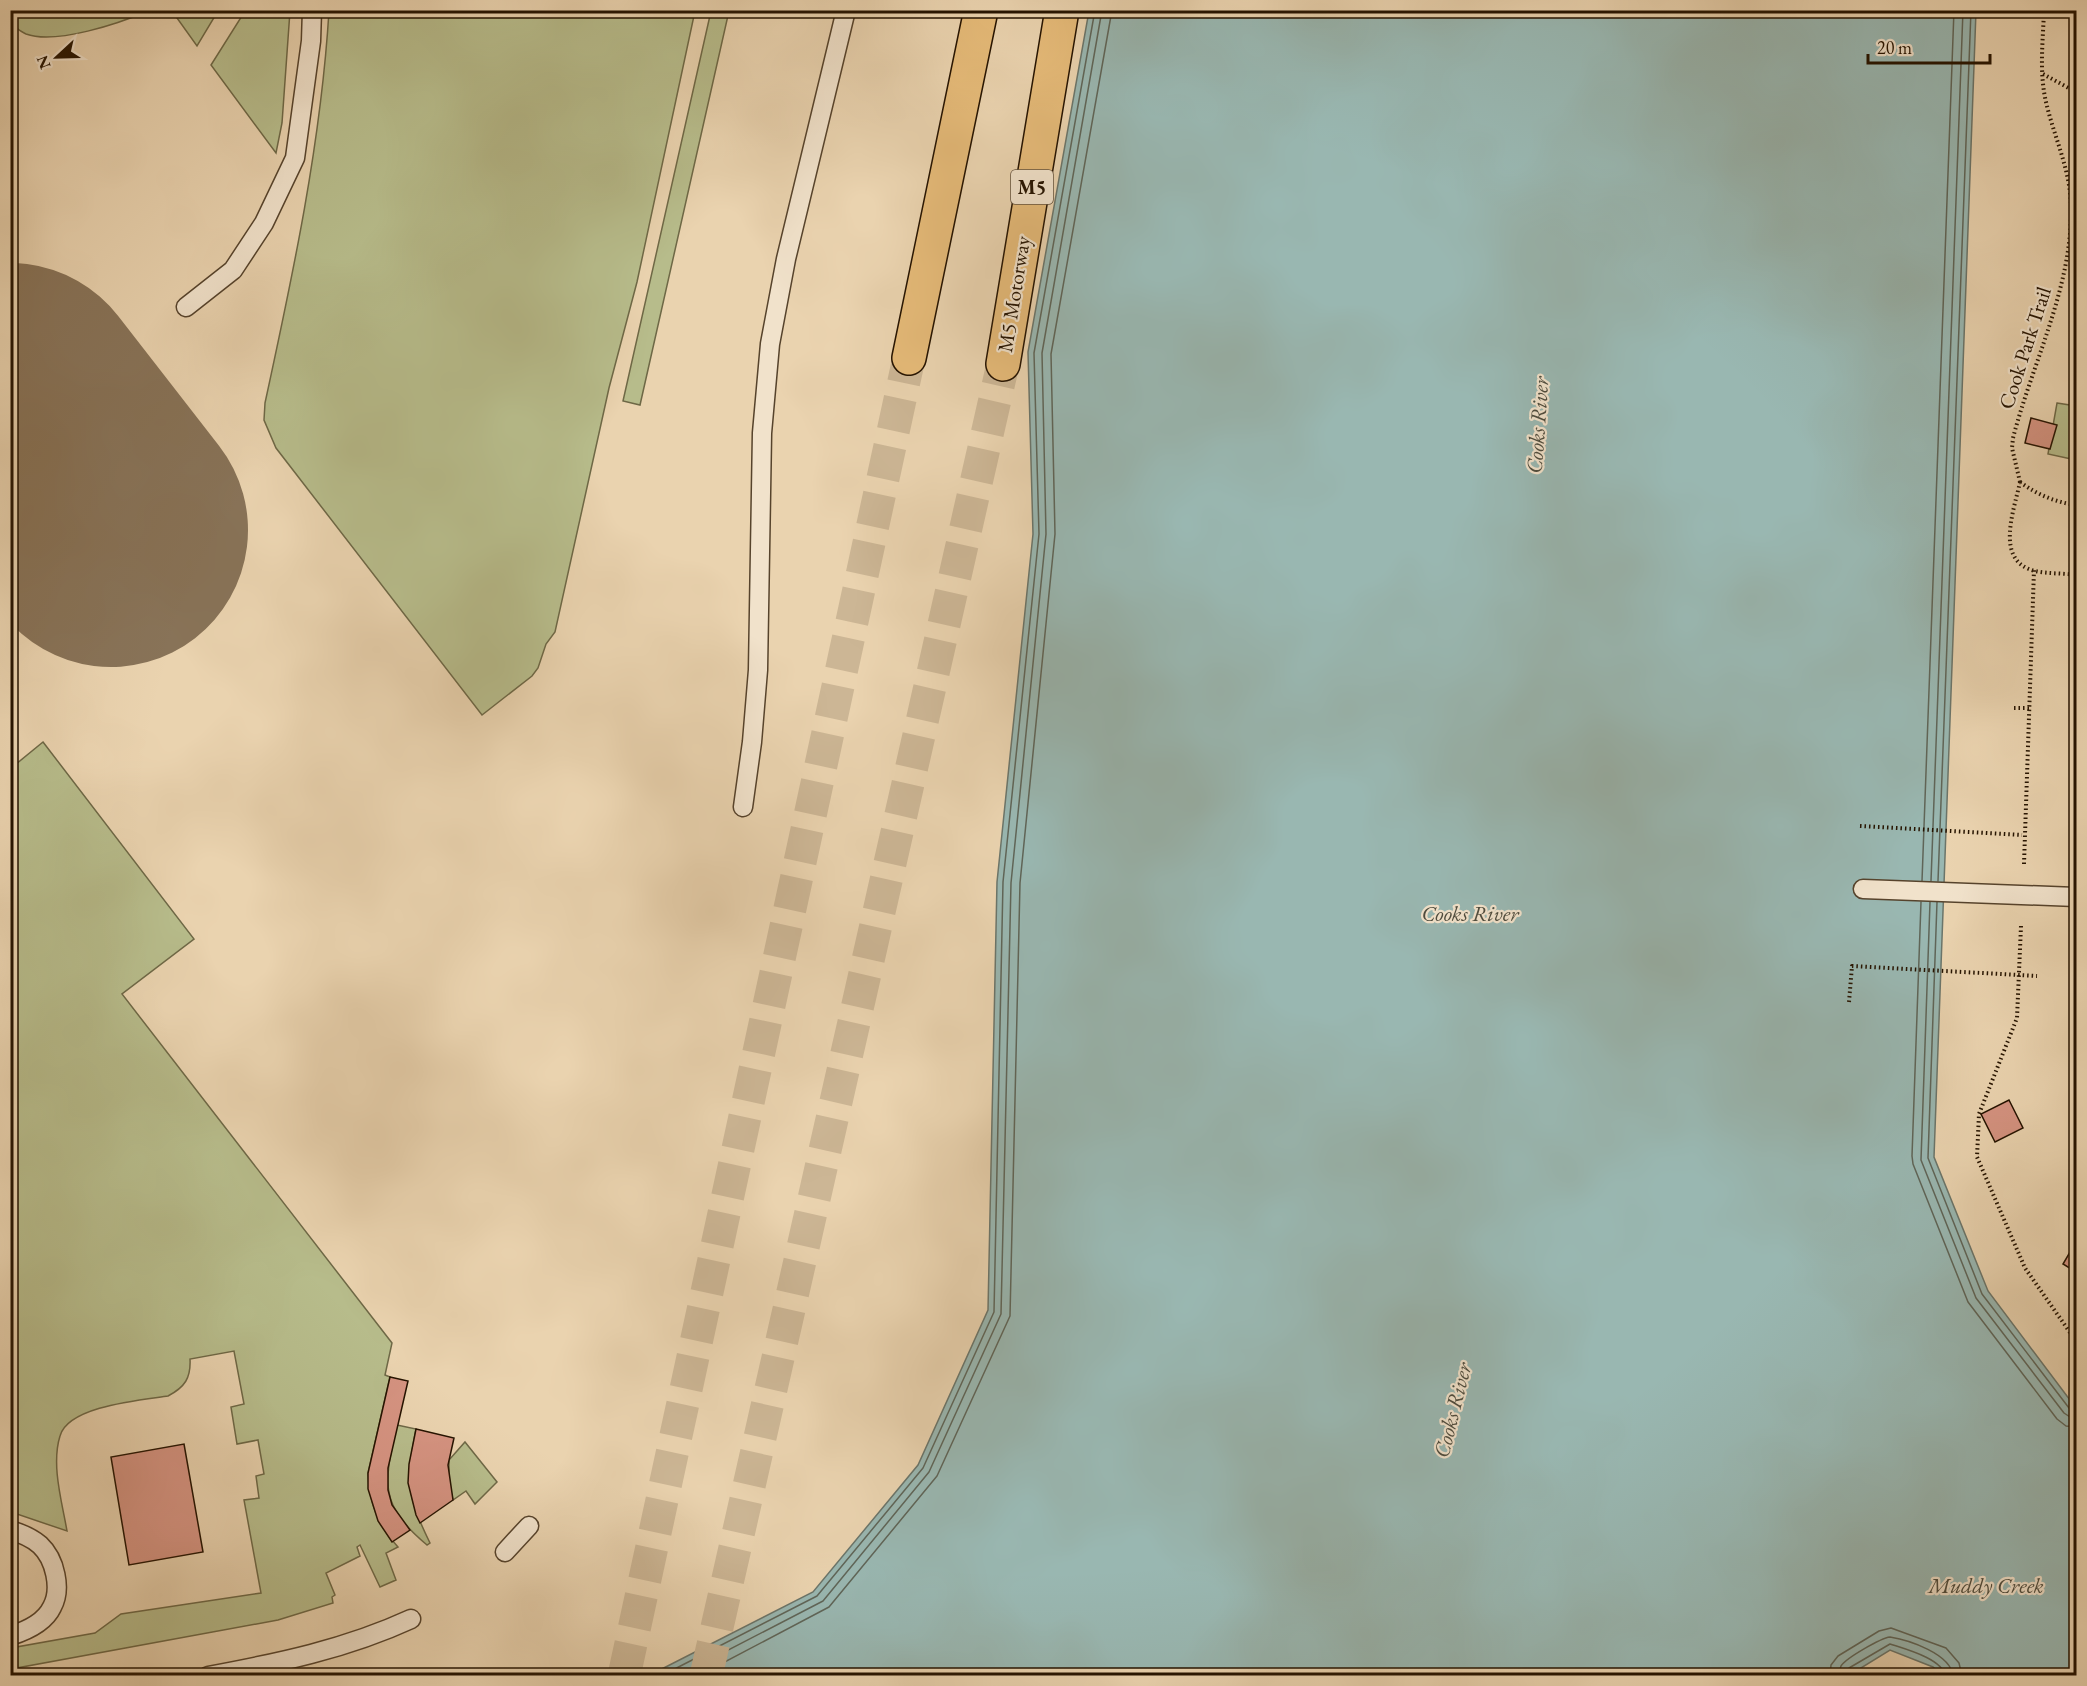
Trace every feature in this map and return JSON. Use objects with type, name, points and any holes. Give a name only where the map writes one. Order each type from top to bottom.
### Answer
[{"type":"highway","points":[[909,358],[981,10]]},
{"type":"highway","name":"M5 Motorway","points":[[1003,364],[1062,10]]},
{"type":"lane","points":[[186,307],[233,270],[264,223],[295,158],[311,41],[312,10]]},
{"type":"lane","points":[[743,807],[752,742],[758,670],[762,433],[770,344],[786,259],[846,10]]},
{"type":"lane","points":[[1863,889],[2076,897]]},
{"type":"lane","points":[[505,1552],[529,1526]]},
{"type":"lane","points":[[10,1530],[23,1534],[40,1545],[50,1559],[57,1594],[51,1609],[39,1622],[21,1633],[10,1636]]},
{"type":"lane","points":[[208,1676],[334,1649],[411,1619]]},
{"type":"path","name":"Cook Park Trail","points":[[2020,482],[2012,448],[2013,438],[2067,265],[2071,234],[2069,183],[2060,144],[2046,101],[2043,74],[2044,10]]},
{"type":"path","points":[[2043,74],[2076,92]]},
{"type":"path","points":[[2076,505],[2054,501],[2036,494],[2020,482],[2009,531],[2013,556],[2018,563],[2034,570],[2076,575]]},
{"type":"path","points":[[2034,570],[2018,1018],[1979,1114],[1977,1157],[2025,1268],[2076,1341]]},
{"type":"path","points":[[2014,708],[2029,708]]},
{"type":"path","points":[[1860,826],[2022,834]]},
{"type":"path","points":[[1850,1002],[1852,966],[2037,976]]},
{"type":"green space","points":[[10,11],[148,11],[88,31],[54,37],[39,37],[26,34],[11,24]]},
{"type":"green space","points":[[172,11],[218,11],[197,46]]},
{"type":"green space","points":[[245,11],[290,11],[282,123],[276,153],[211,65]]},
{"type":"green space","points":[[329,11],[695,11],[637,282],[609,388],[555,632],[546,644],[538,668],[532,676],[482,715],[276,448],[264,420],[265,403],[313,159]]},
{"type":"green space","points":[[711,11],[729,11],[640,405],[623,401]]},
{"type":"green space","points":[[2057,403],[2076,406],[2076,460],[2048,454]]},
{"type":"green space","points":[[43,742],[194,939],[122,994],[392,1343],[385,1375],[390,1377],[368,1473],[370,1494],[376,1513],[398,1547],[386,1553],[396,1580],[380,1587],[360,1545],[357,1547],[360,1556],[326,1573],[335,1595],[332,1597],[333,1603],[278,1620],[11,1669],[11,1648],[95,1633],[121,1614],[261,1593],[244,1500],[259,1498],[256,1476],[264,1474],[258,1440],[237,1444],[231,1407],[244,1404],[234,1351],[190,1359],[186,1381],[168,1396],[107,1406],[76,1418],[66,1426],[60,1436],[57,1471],[67,1531],[11,1512],[10,769]]},
{"type":"green space","points":[[397,1425],[416,1429],[410,1487],[416,1512],[430,1543],[427,1545],[400,1517],[389,1491],[389,1462]]},
{"type":"green space","points":[[465,1442],[497,1482],[475,1504],[466,1491],[453,1500],[449,1483],[449,1460]]},
{"type":"water","name":"Cooks River","points":[[1089,11],[1976,11],[1934,1157],[1988,1291],[2076,1408],[2076,1675],[1941,1675],[1933,1667],[1890,1650],[1848,1676],[648,1676],[813,1592],[918,1465],[988,1310],[997,882],[1033,534],[1028,352]]},
{"type":"building","points":[[2031,418],[2057,425],[2050,449],[2025,443]]},
{"type":"building","points":[[2009,1100],[2023,1128],[1995,1142],[1981,1114]]},
{"type":"building","points":[[2070,1252],[2076,1256],[2076,1272],[2063,1264]]},
{"type":"building","points":[[390,1377],[408,1381],[388,1468],[388,1490],[392,1505],[410,1530],[392,1542],[378,1521],[368,1489],[368,1473]]},
{"type":"building","points":[[416,1429],[454,1438],[448,1465],[453,1500],[420,1523],[408,1483]]},
{"type":"building","points":[[184,1444],[203,1552],[129,1565],[111,1457]]},
{"type":"runway","points":[[10,400],[111,530]]},
{"type":"tunnel","points":[[624,1676],[909,358]]},
{"type":"tunnel","points":[[706,1676],[1003,364]]},
{"type":"water label","name":"Muddy Creek","points":[[1986,1585]]}]
